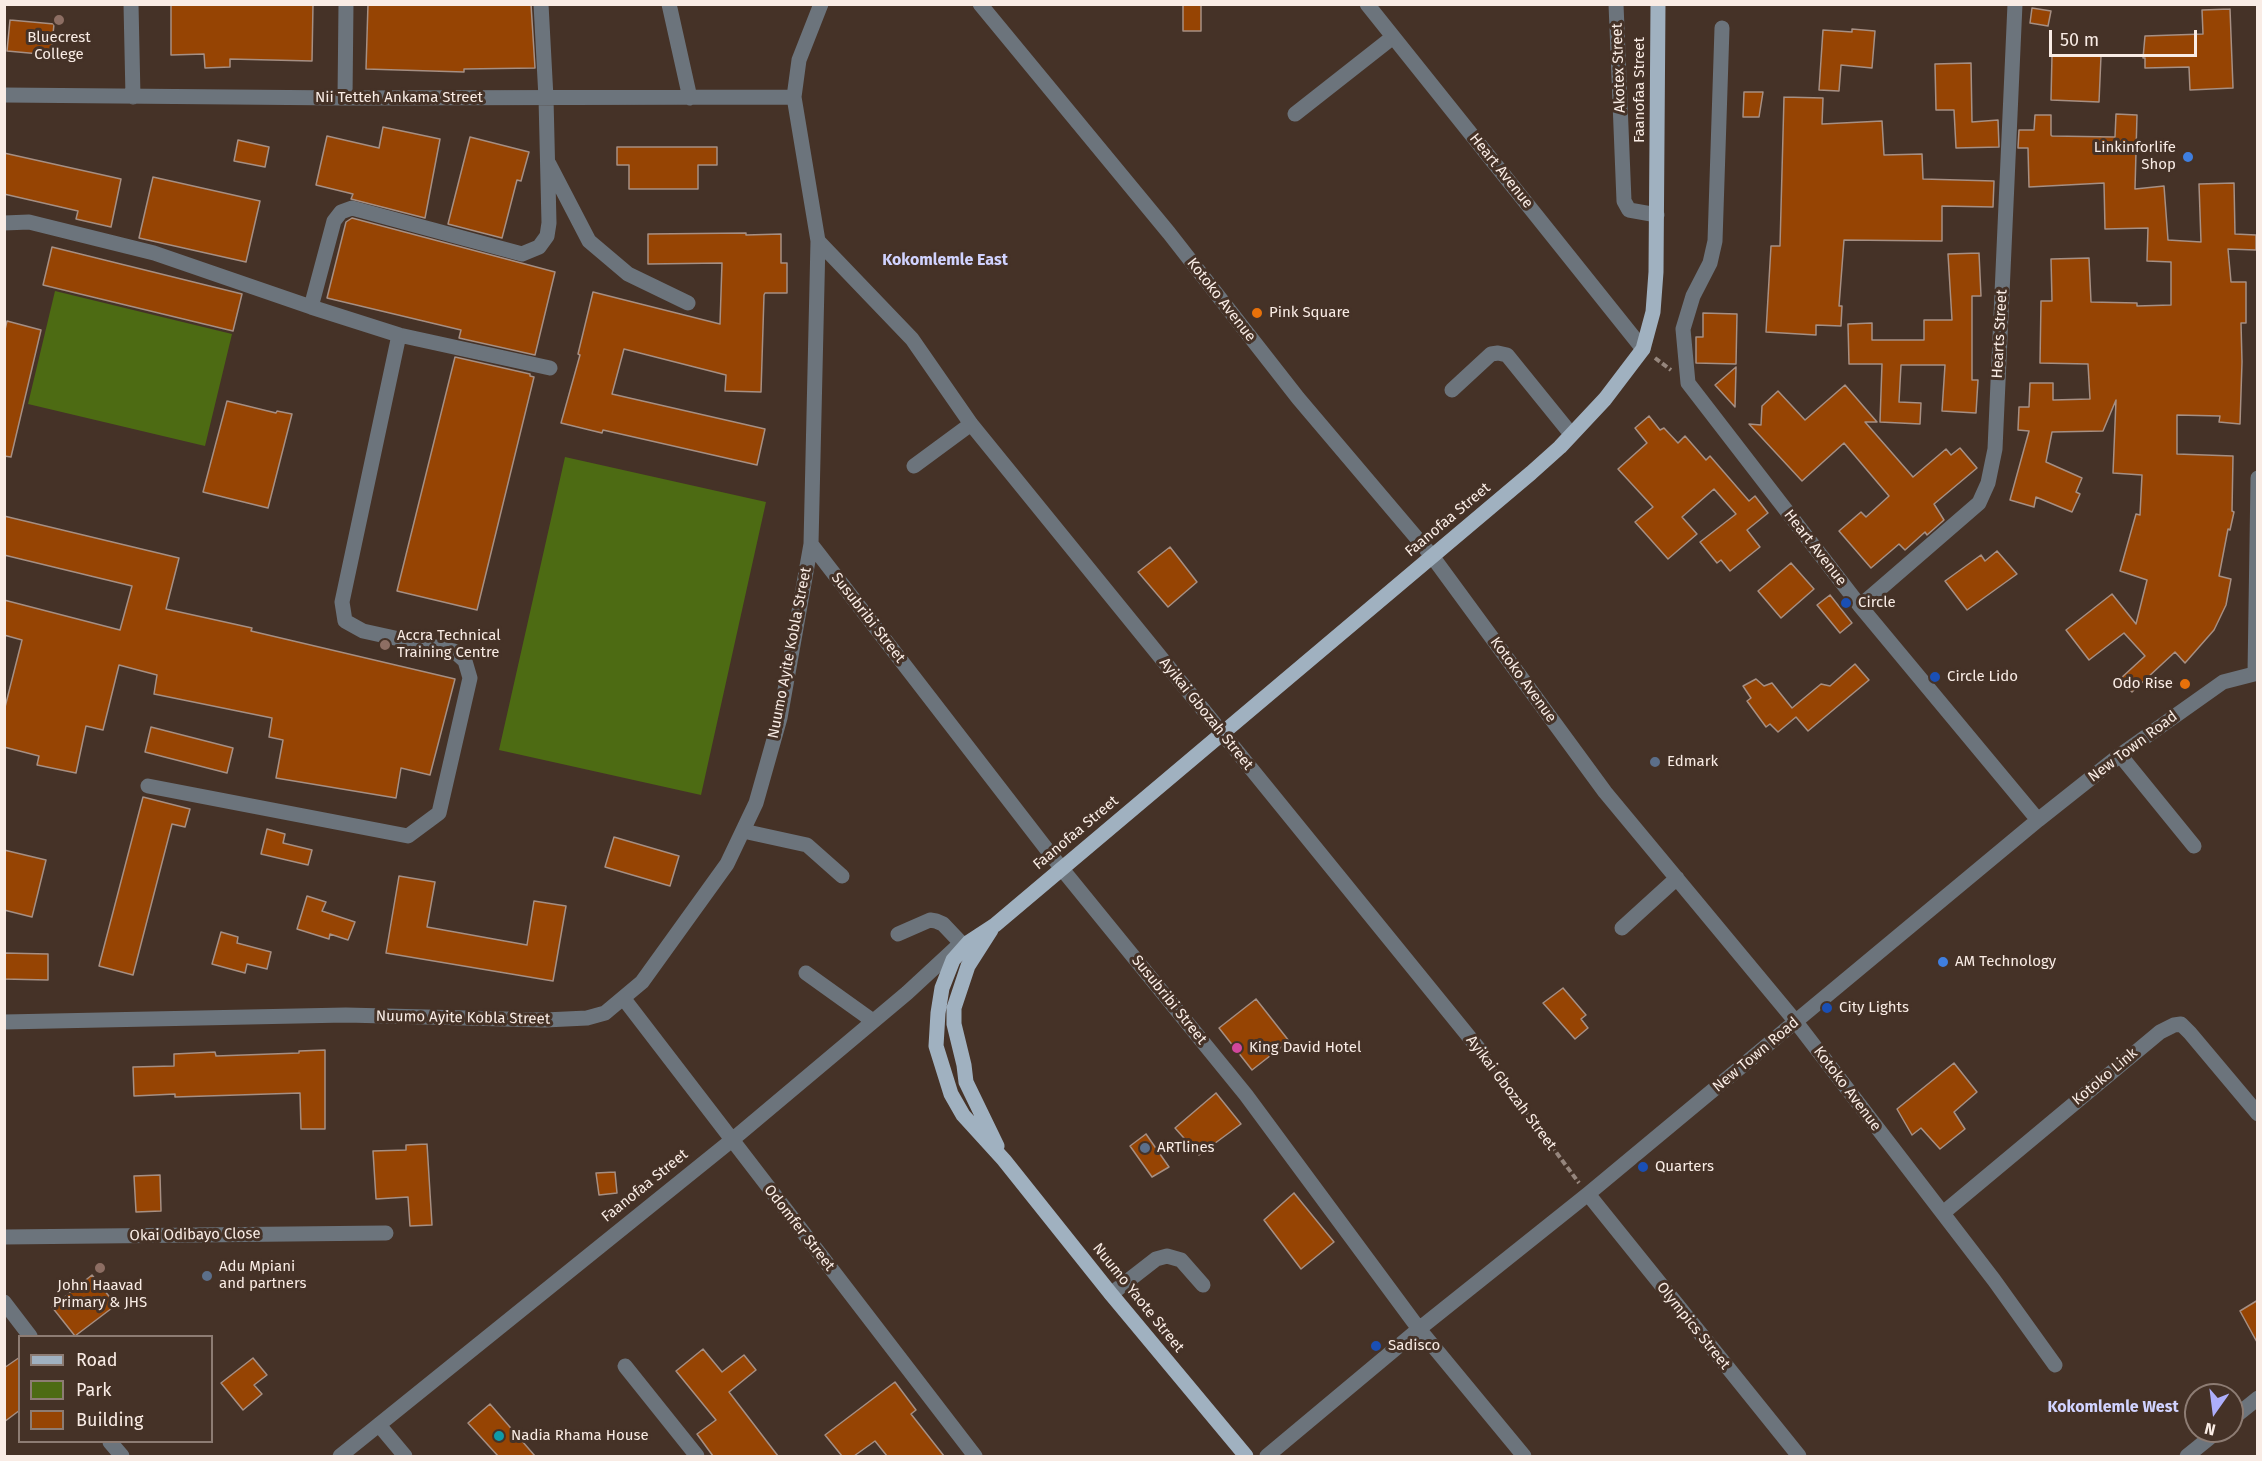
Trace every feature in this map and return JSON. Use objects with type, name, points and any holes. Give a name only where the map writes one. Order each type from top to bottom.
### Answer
[{"type":"main road","name":"Faanofaa Street","points":[[994,925],[1531,473],[1605,399],[1643,349],[1653,312],[1656,272],[1658,4]]},
{"type":"main road","name":"Nuumo Yaote Street","points":[[994,925],[965,943],[953,960],[944,982],[938,1013],[936,1046],[951,1094],[976,1132],[1004,1160],[1111,1294],[1246,1456]]},
{"type":"main road","name":"Nuumo Yaote Street","points":[[994,925],[968,966],[954,1008],[954,1024],[966,1082],[1004,1160]]},
{"type":"street","points":[[131,4],[133,97]]},
{"type":"street","points":[[345,98],[346,4]]},
{"type":"street","points":[[311,307],[334,221],[340,212],[352,208],[522,254],[539,246],[547,236],[549,223],[548,161],[541,4]]},
{"type":"street","points":[[669,4],[690,98]]},
{"type":"street","name":"Nuumo Ayite Kobla Street","points":[[4,1022],[346,1015],[545,1020],[587,1018],[605,1013],[642,982],[727,864],[756,803],[780,718],[811,544],[818,241],[794,97],[799,60],[821,4]]},
{"type":"street","name":"Kotoko Avenue","points":[[980,4],[1169,233],[1298,398],[1432,556],[1605,792],[1796,1022],[1943,1213],[2055,1365]]},
{"type":"street","name":"Heart Avenue","points":[[1367,4],[1643,349]]},
{"type":"street","name":"Akotex Street","points":[[1616,4],[1624,201],[1629,210],[1657,215]]},
{"type":"street","name":"Hearts Street","points":[[1860,606],[1979,503],[1988,483],[1995,450],[2015,4]]},
{"type":"street","points":[[1688,383],[1683,329],[1693,296],[1710,263],[1715,241],[1722,28]]},
{"type":"street","points":[[1295,114],[1394,37]]},
{"type":"street","name":"Nii Tetteh Ankama Street","points":[[4,95],[345,98],[794,97]]},
{"type":"street","points":[[548,161],[589,241],[628,274],[688,303]]},
{"type":"street","points":[[4,222],[28,222],[154,253],[399,335],[550,368]]},
{"type":"street","name":"Ayikai Gbozah Street","points":[[818,241],[912,339],[971,424],[1483,1054]]},
{"type":"street","points":[[148,786],[408,836],[439,813],[470,678],[465,661],[454,651],[363,631],[345,621],[342,602],[399,335]]},
{"type":"street","points":[[1452,390],[1491,354],[1507,355],[1571,434]]},
{"type":"street","name":"Heart Avenue","points":[[1688,383],[1860,606],[2038,820]]},
{"type":"street","points":[[914,466],[971,424]]},
{"type":"street","points":[[2256,673],[2258,478]]},
{"type":"street","name":"Susubribi Street","points":[[811,544],[1062,869],[1246,1095],[1419,1329],[1524,1456]]},
{"type":"street","name":"New Town Road","points":[[1267,1456],[1419,1329],[1588,1194],[2038,820],[2120,755],[2223,682],[2256,673]]},
{"type":"street","points":[[2120,755],[2194,846]]},
{"type":"street","points":[[743,831],[807,845],[842,876]]},
{"type":"street","points":[[1622,928],[1677,878]]},
{"type":"street","points":[[898,934],[930,920],[943,924],[965,943]]},
{"type":"street","name":"Faanofaa Street","points":[[340,1456],[732,1140],[965,943]]},
{"type":"street","points":[[806,973],[873,1021]]},
{"type":"street","name":"Odomfer Street","points":[[624,999],[975,1456]]},
{"type":"street","name":"Kotoko Link","points":[[1943,1213],[2160,1032],[2174,1025],[2181,1024],[2258,1114]]},
{"type":"street","name":"Olympics Street","points":[[1588,1194],[1799,1456]]},
{"type":"street","name":"Okai Odibayo Close","points":[[4,1237],[386,1233]]},
{"type":"street","points":[[1111,1294],[1156,1259],[1167,1256],[1181,1260],[1203,1285]]},
{"type":"street","points":[[4,1302],[29,1335]]},
{"type":"street","points":[[625,1366],[697,1456]]},
{"type":"street","points":[[2244,1409],[2258,1398]]},
{"type":"street","points":[[379,1425],[405,1456]]},
{"type":"street","points":[[112,1443],[123,1456]]},
{"type":"street","points":[[2187,1456],[2203,1443]]},
{"type":"path","points":[[1643,349],[1688,383]]},
{"type":"path","name":"Ayikai Gbozah Street","points":[[1483,1054],[1588,1194]]},
{"type":"green space","points":[[55,291],[232,334],[205,446],[28,404]]},
{"type":"green space","points":[[565,457],[766,502],[701,795],[499,750]]},
{"type":"building","points":[[171,4],[313,4],[312,61],[230,59],[230,67],[205,68],[204,54],[171,55]]},
{"type":"building","points":[[368,4],[531,4],[535,68],[464,69],[464,72],[366,69]]},
{"type":"building","points":[[1183,4],[1201,4],[1201,31],[1183,31]]},
{"type":"building","points":[[2032,8],[2051,11],[2048,26],[2030,23]]},
{"type":"building","points":[[2230,9],[2233,88],[2190,90],[2189,67],[2145,68],[2145,58],[2143,58],[2145,36],[2203,34],[2202,10]]},
{"type":"building","points":[[10,20],[54,24],[51,55],[7,51]]},
{"type":"building","points":[[1852,29],[1875,31],[1872,68],[1841,65],[1839,91],[1819,90],[1823,30],[1852,32]]},
{"type":"building","points":[[2052,55],[2101,56],[2099,102],[2051,100]]},
{"type":"building","points":[[1971,63],[1972,122],[1998,120],[1999,147],[1956,148],[1954,110],[1936,110],[1935,64]]},
{"type":"building","points":[[1744,92],[1763,92],[1759,117],[1743,117]]},
{"type":"building","points":[[1784,97],[1823,98],[1822,124],[1882,121],[1884,155],[1922,154],[1923,179],[1994,181],[1993,207],[1942,206],[1942,241],[1844,240],[1839,306],[1842,306],[1841,326],[1816,325],[1816,335],[1766,332],[1771,246],[1780,246]]},
{"type":"building","points":[[2116,114],[2137,115],[2135,189],[2164,186],[2168,240],[2201,242],[2199,184],[2234,183],[2235,234],[2256,235],[2256,250],[2228,249],[2231,282],[2246,282],[2246,323],[2241,323],[2240,424],[2219,422],[2220,416],[2177,415],[2177,454],[2233,456],[2232,511],[2234,512],[2230,530],[2228,529],[2219,576],[2231,579],[2226,605],[2214,630],[2185,663],[2175,652],[2132,692],[2120,679],[2145,656],[2124,633],[2089,660],[2066,630],[2112,594],[2136,624],[2147,580],[2120,571],[2136,514],[2140,515],[2142,475],[2113,473],[2116,400],[2103,431],[2052,432],[2046,462],[2082,478],[2076,492],[2080,494],[2072,512],[2036,497],[2034,507],[2010,500],[2029,431],[2018,430],[2019,407],[2029,407],[2030,383],[2053,383],[2053,400],[2090,399],[2088,364],[2040,363],[2041,301],[2052,301],[2051,259],[2089,258],[2091,302],[2137,303],[2137,306],[2171,305],[2171,262],[2147,261],[2148,228],[2105,229],[2104,183],[2029,187],[2028,148],[2018,148],[2019,130],[2034,130],[2035,115],[2051,115],[2052,136],[2115,137]]},
{"type":"building","points":[[383,127],[440,139],[425,218],[351,199],[353,194],[316,185],[327,136],[379,148]]},
{"type":"building","points":[[470,137],[529,152],[521,181],[517,180],[502,238],[448,224]]},
{"type":"building","points":[[238,140],[269,147],[265,167],[234,161]]},
{"type":"building","points":[[617,147],[717,147],[717,165],[698,165],[698,189],[629,189],[629,165],[617,165]]},
{"type":"building","points":[[4,153],[121,179],[111,227],[76,219],[78,211],[4,194]]},
{"type":"building","points":[[153,177],[260,201],[246,262],[139,238]]},
{"type":"building","points":[[352,218],[555,272],[535,355],[459,338],[461,330],[327,298],[346,222]]},
{"type":"building","points":[[746,233],[746,235],[781,234],[781,263],[787,263],[787,293],[765,293],[764,295],[761,392],[725,391],[726,375],[624,349],[612,394],[765,429],[757,465],[603,430],[602,433],[561,423],[580,355],[578,354],[593,292],[720,324],[722,263],[648,264],[648,234]]},
{"type":"building","points":[[52,247],[242,294],[233,331],[43,285]]},
{"type":"building","points":[[1979,253],[1981,296],[1972,296],[1972,380],[1978,380],[1976,413],[1942,411],[1945,365],[1901,365],[1899,402],[1921,403],[1920,424],[1880,422],[1882,364],[1849,364],[1848,324],[1872,323],[1872,340],[1924,340],[1924,320],[1952,320],[1948,254]]},
{"type":"building","points":[[1703,313],[1737,314],[1736,364],[1696,363],[1696,337],[1703,337]]},
{"type":"building","points":[[7,321],[41,330],[11,457],[4,456],[4,334]]},
{"type":"building","points":[[455,357],[530,374],[534,377],[477,610],[397,591]]},
{"type":"building","points":[[1736,367],[1735,407],[1715,385]]},
{"type":"building","points":[[1845,385],[1877,422],[1865,422],[1913,477],[1946,449],[1951,455],[1960,448],[1977,468],[1934,504],[1944,520],[1927,535],[1925,532],[1905,550],[1899,544],[1871,568],[1839,531],[1861,512],[1866,517],[1889,496],[1844,443],[1802,481],[1749,424],[1761,425],[1762,406],[1778,391],[1805,420]]},
{"type":"building","points":[[227,401],[276,413],[277,411],[292,414],[268,508],[203,492]]},
{"type":"building","points":[[1649,416],[1660,430],[1664,428],[1678,443],[1685,436],[1706,460],[1710,456],[1749,501],[1755,496],[1768,513],[1747,530],[1760,547],[1730,571],[1721,560],[1717,563],[1700,542],[1736,514],[1714,489],[1682,517],[1697,534],[1668,559],[1635,522],[1653,507],[1618,469],[1647,443],[1635,428]]},
{"type":"building","points":[[4,516],[179,558],[166,609],[455,679],[430,775],[401,768],[396,798],[276,778],[283,740],[269,737],[272,718],[154,694],[157,675],[119,665],[103,730],[86,726],[76,773],[37,765],[39,756],[4,747],[4,711],[22,640],[4,635],[4,600],[120,630],[132,586],[4,555]]},
{"type":"building","points":[[1170,547],[1197,582],[1168,607],[1138,572]]},
{"type":"building","points":[[1997,551],[2017,574],[1967,610],[1945,581],[1981,555],[1985,561]]},
{"type":"building","points":[[1791,563],[1814,589],[1781,618],[1758,591]]},
{"type":"building","points":[[1830,595],[1852,623],[1840,633],[1817,605]]},
{"type":"building","points":[[1855,664],[1869,680],[1808,731],[1796,717],[1778,732],[1770,724],[1766,727],[1747,701],[1751,698],[1743,686],[1756,679],[1764,686],[1772,683],[1792,708],[1821,684],[1830,686]]},
{"type":"building","points":[[151,727],[233,748],[227,773],[145,752]]},
{"type":"building","points":[[143,797],[190,809],[185,827],[172,824],[133,975],[99,966]]},
{"type":"building","points":[[267,829],[285,834],[283,843],[312,850],[308,865],[261,854]]},
{"type":"building","points":[[614,837],[679,856],[670,886],[605,867]]},
{"type":"building","points":[[4,850],[46,860],[32,917],[4,910]]},
{"type":"building","points":[[399,876],[435,882],[427,927],[527,945],[534,901],[566,906],[553,981],[386,953]]},
{"type":"building","points":[[307,896],[326,902],[322,911],[355,922],[348,940],[330,934],[329,939],[297,929]]},
{"type":"building","points":[[221,932],[238,937],[237,943],[271,952],[267,969],[247,964],[245,973],[212,964]]},
{"type":"building","points":[[4,953],[48,954],[48,980],[4,979]]},
{"type":"building","points":[[1563,988],[1586,1015],[1581,1019],[1588,1028],[1575,1039],[1543,1003]]},
{"type":"building","points":[[1256,999],[1289,1041],[1252,1070],[1219,1028]]},
{"type":"building","points":[[325,1050],[325,1129],[301,1129],[300,1093],[134,1096],[133,1067],[174,1066],[174,1054],[215,1052],[216,1056]]},
{"type":"building","points":[[1954,1063],[1977,1092],[1954,1112],[1965,1129],[1940,1149],[1921,1128],[1912,1135],[1897,1109]]},
{"type":"building","points":[[1216,1093],[1241,1124],[1199,1155],[1175,1128]]},
{"type":"building","points":[[1146,1134],[1169,1167],[1152,1177],[1130,1146]]},
{"type":"building","points":[[427,1144],[432,1225],[410,1226],[408,1197],[376,1199],[373,1151],[406,1150],[406,1145]]},
{"type":"building","points":[[615,1172],[617,1193],[599,1195],[596,1173]]},
{"type":"building","points":[[160,1175],[161,1211],[136,1212],[134,1176]]},
{"type":"building","points":[[1294,1193],[1334,1242],[1301,1269],[1264,1220]]},
{"type":"building","points":[[92,1275],[116,1305],[76,1335],[52,1307]]},
{"type":"building","points":[[2258,1300],[2258,1344],[2240,1311]]},
{"type":"building","points":[[703,1349],[722,1372],[744,1355],[756,1370],[729,1392],[778,1456],[713,1456],[697,1434],[716,1420],[676,1371]]},
{"type":"building","points":[[18,1358],[18,1412],[4,1422],[4,1368]]},
{"type":"building","points":[[253,1358],[267,1375],[254,1385],[262,1394],[243,1410],[221,1383]]},
{"type":"building","points":[[895,1382],[916,1410],[911,1414],[944,1456],[887,1456],[875,1441],[854,1456],[842,1456],[825,1435]]},
{"type":"building","name":"Nadia Rhama House","points":[[490,1404],[535,1456],[498,1456],[468,1423]]},
{"type":"place","name":"Bluecrest College","points":[[59,20]]},
{"type":"place","name":"Linkinforlife Shop","points":[[2188,157]]},
{"type":"place","name":"Pink Square","points":[[1257,313]]},
{"type":"place","name":"Circle","points":[[1846,603]]},
{"type":"place","name":"Accra Technical Training Centre","points":[[385,645]]},
{"type":"place","name":"Circle Lido","points":[[1935,677]]},
{"type":"place","name":"Odo Rise","points":[[2185,684]]},
{"type":"place","name":"Edmark","points":[[1655,762]]},
{"type":"place","name":"AM Technology","points":[[1943,962]]},
{"type":"place","name":"City Lights","points":[[1827,1008]]},
{"type":"place","name":"King David Hotel","points":[[1237,1048]]},
{"type":"place","name":"ARTlines","points":[[1145,1148]]},
{"type":"place","name":"Quarters","points":[[1643,1167]]},
{"type":"place","name":"John Haavad Primary & JHS","points":[[100,1268]]},
{"type":"place","name":"Adu Mpiani and partners","points":[[207,1276]]},
{"type":"place","name":"Sadisco","points":[[1376,1346]]},
{"type":"place","name":"Nadia Rhama House","points":[[499,1436]]},
{"type":"district","name":"Kokomlemle East","points":[[945,261]]},
{"type":"district","name":"Kokomlemle West","points":[[2113,1408]]}]
